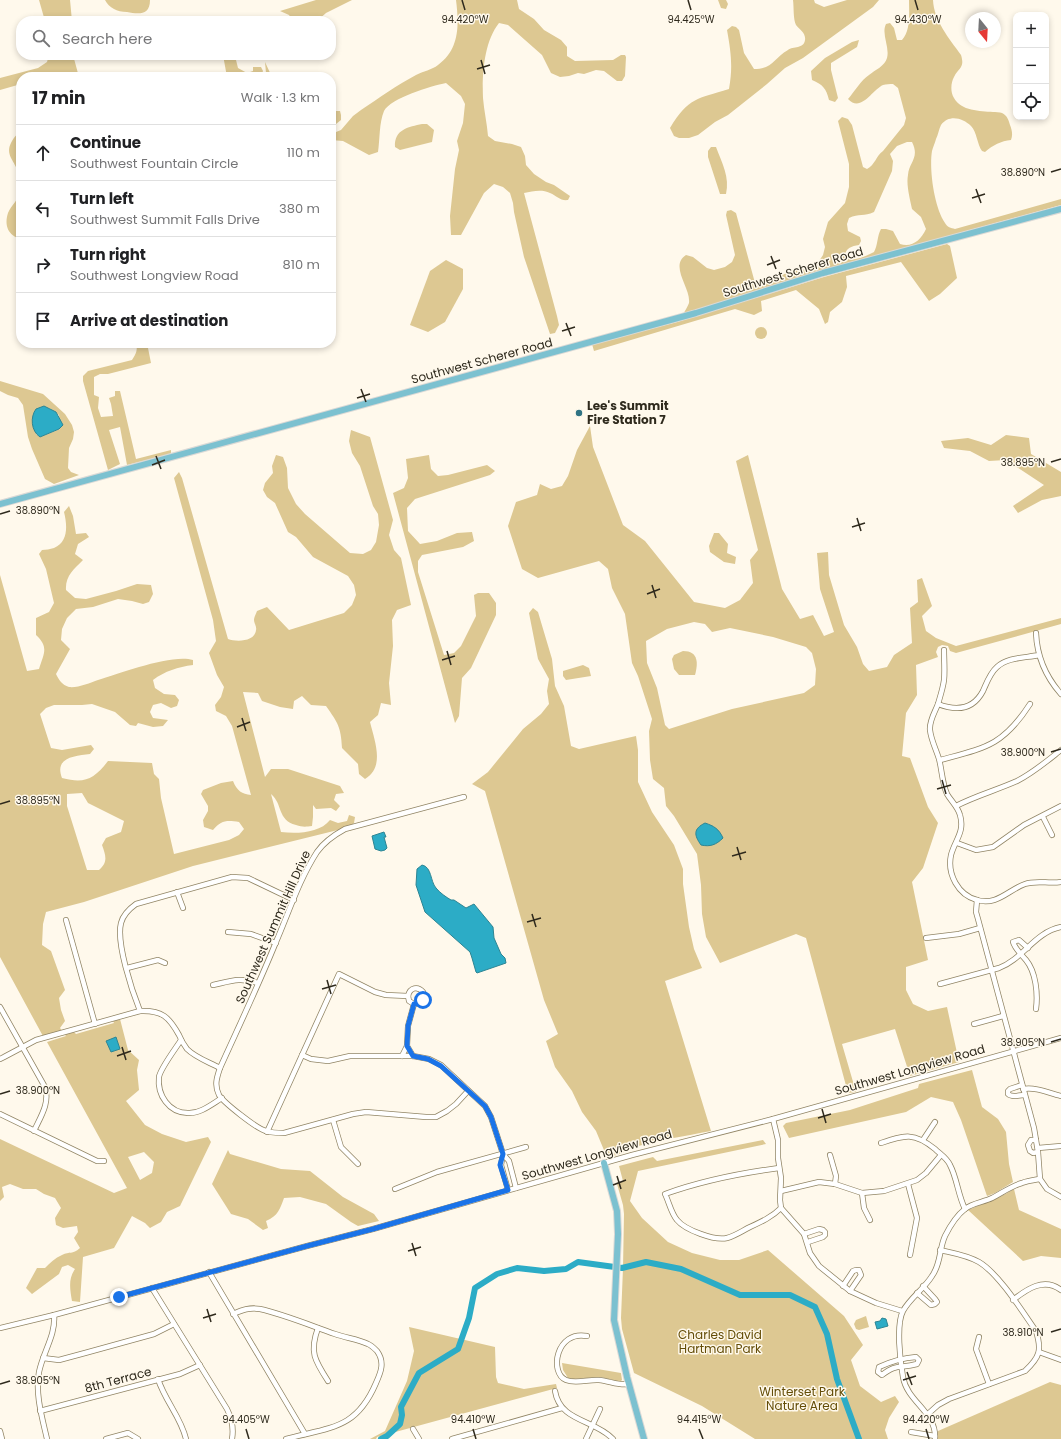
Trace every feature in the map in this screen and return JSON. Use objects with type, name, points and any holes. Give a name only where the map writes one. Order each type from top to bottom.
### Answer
[{"type":"main road","name":"Southwest Scherer Road","points":[[0,504],[696,313],[823,273],[1061,209]]},
{"type":"main road","points":[[604,1163],[617,1209],[618,1234],[614,1320],[627,1377],[644,1439]]},
{"type":"street","points":[[1036,633],[1039,655],[1045,672],[1061,694]]},
{"type":"street","points":[[944,650],[944,680],[938,704],[932,717],[930,729],[940,760],[943,780],[948,794],[960,813],[962,820],[960,836],[950,861],[954,879],[963,892],[977,900],[986,901],[997,899],[1017,887],[1031,883],[1061,882]]},
{"type":"street","points":[[938,704],[956,709],[966,707],[979,697],[986,682],[998,666],[1008,661],[1039,655]]},
{"type":"street","points":[[940,760],[984,748],[996,742],[1013,728],[1030,704]]},
{"type":"street","points":[[956,806],[969,799],[1017,780],[1037,769],[1061,750]]},
{"type":"street","name":"Southwest Summit Hill Drive","points":[[222,1098],[219,1095],[216,1081],[220,1068],[294,900],[317,852],[324,844],[345,829],[464,797]]},
{"type":"street","points":[[957,843],[976,850],[993,847],[1024,825],[1043,817],[1061,806]]},
{"type":"street","points":[[1043,817],[1052,835]]},
{"type":"street","points":[[140,1010],[120,939],[121,922],[124,916],[136,904],[232,877],[248,878],[294,900]]},
{"type":"street","points":[[177,892],[183,908]]},
{"type":"street","points":[[977,900],[976,912],[1036,1140],[1040,1179],[1047,1189],[1061,1197]]},
{"type":"street","points":[[66,920],[95,1024]]},
{"type":"street","points":[[940,984],[1007,965],[1045,933],[1061,927]]},
{"type":"street","points":[[926,938],[959,934],[980,928]]},
{"type":"street","points":[[228,932],[251,934],[276,943]]},
{"type":"street","points":[[1028,948],[1019,940],[1013,942],[1014,946],[1031,968],[1037,993],[1036,1009]]},
{"type":"street","points":[[127,968],[158,960],[165,963]]},
{"type":"street","points":[[267,1132],[339,974],[375,992],[386,995],[408,996]]},
{"type":"street","points":[[213,985],[233,980],[246,979],[258,983]]},
{"type":"street","points":[[419,988],[424,995],[423,1000],[414,1004],[409,1001],[408,996],[412,989],[419,988]]},
{"type":"street","points":[[402,1056],[407,1046],[408,1026],[414,1004]]},
{"type":"street","points":[[0,1007],[45,1087],[47,1094],[47,1104],[34,1131]]},
{"type":"street","points":[[0,1059],[37,1040],[140,1010],[156,1012],[166,1017],[173,1025],[186,1047],[193,1054],[220,1068]]},
{"type":"street","points":[[974,1024],[1003,1016]]},
{"type":"street","name":"Southwest Longview Road","points":[[0,1328],[54,1315],[373,1229],[639,1153],[773,1119],[1061,1038]]},
{"type":"street","points":[[181,1040],[159,1075],[159,1088],[163,1098],[171,1108],[189,1113],[200,1111],[222,1098],[226,1104],[267,1132],[284,1133],[366,1112],[426,1118],[436,1117],[456,1104],[468,1091]]},
{"type":"street","points":[[407,1046],[413,1056]]},
{"type":"street","points":[[302,1055],[312,1059],[328,1061],[350,1056],[413,1056],[428,1059],[441,1066],[485,1106],[491,1117],[503,1154],[509,1161],[516,1188]]},
{"type":"street","points":[[1024,1095],[1010,1096],[1008,1094],[1010,1089],[1022,1087],[1040,1089],[1061,1096]]},
{"type":"street","points":[[0,1114],[97,1162],[104,1161]]},
{"type":"street","points":[[773,1119],[778,1140],[779,1168],[781,1178],[781,1208],[804,1234],[808,1242],[810,1253],[819,1266],[842,1286],[876,1302],[902,1311]]},
{"type":"street","points":[[333,1120],[340,1147],[358,1164]]},
{"type":"street","points":[[923,1140],[935,1122]]},
{"type":"street","points":[[881,1143],[904,1136],[915,1136],[923,1140],[942,1155],[950,1165],[961,1201],[966,1209]]},
{"type":"street","points":[[1036,1140],[1031,1140],[1028,1145],[1030,1151],[1033,1153],[1038,1150],[1061,1146]]},
{"type":"street","points":[[395,1188],[437,1172],[526,1147]]},
{"type":"street","points":[[503,1154],[500,1165],[508,1190]]},
{"type":"street","points":[[781,1191],[819,1182],[835,1184],[862,1193],[884,1192],[917,1180],[926,1173],[942,1155]]},
{"type":"street","points":[[830,1156],[836,1176],[835,1184]]},
{"type":"street","points":[[779,1168],[706,1182],[665,1194],[676,1219],[683,1226],[692,1231],[716,1238],[726,1238],[736,1234],[774,1215],[781,1208]]},
{"type":"street","points":[[911,1432],[935,1437],[934,1425],[928,1414],[906,1390],[903,1377],[899,1333],[902,1311],[932,1276],[938,1265],[944,1237],[956,1218],[966,1209],[1023,1182],[1040,1179]]},
{"type":"street","points":[[908,1184],[917,1218],[910,1255]]},
{"type":"street","points":[[862,1193],[864,1208],[870,1220]]},
{"type":"street","points":[[804,1234],[820,1229],[825,1232],[823,1237],[808,1242]]},
{"type":"street","points":[[928,1414],[938,1405],[949,1399],[1025,1370],[1033,1364],[1040,1352],[1040,1343],[1036,1331],[989,1270],[978,1262],[964,1255],[940,1250]]},
{"type":"street","points":[[842,1286],[853,1271],[859,1270],[861,1275],[850,1291]]},
{"type":"street","points":[[210,1272],[233,1314],[305,1434]]},
{"type":"street","points":[[1013,1300],[1034,1286],[1046,1284],[1061,1290]]},
{"type":"street","points":[[917,1293],[930,1306],[936,1304],[936,1299],[923,1286]]},
{"type":"street","points":[[152,1288],[231,1417],[234,1431],[232,1439]]},
{"type":"street","points":[[233,1314],[250,1308],[260,1309],[367,1344],[377,1350],[382,1362],[381,1372],[367,1402],[358,1414],[348,1421],[336,1426],[286,1439]]},
{"type":"street","points":[[48,1439],[40,1411],[38,1386],[39,1372],[43,1358],[54,1330],[54,1315]]},
{"type":"street","points":[[43,1358],[59,1360],[86,1353],[154,1334],[174,1324]]},
{"type":"street","points":[[318,1328],[314,1339],[313,1348],[317,1364],[328,1381]]},
{"type":"street","points":[[587,1336],[572,1337],[566,1341],[560,1349],[557,1368],[561,1377],[570,1382],[597,1380],[622,1385],[629,1384]]},
{"type":"street","points":[[979,1337],[976,1348],[989,1384]]},
{"type":"street","points":[[1040,1352],[1061,1360]]},
{"type":"street","points":[[916,1357],[919,1362],[917,1364],[898,1366],[887,1370],[882,1375],[878,1372],[879,1367],[901,1358],[916,1357]]},
{"type":"street","name":"8th Terrace","points":[[40,1411],[180,1374],[200,1365]]},
{"type":"street","points":[[158,1379],[162,1393],[176,1413],[184,1429],[186,1439]]},
{"type":"street","points":[[555,1391],[556,1400],[568,1414],[593,1425],[607,1433],[613,1439]]},
{"type":"street","points":[[452,1439],[562,1408]]},
{"type":"street","points":[[586,1439],[600,1409]]},
{"type":"street","points":[[412,1429],[419,1439]]},
{"type":"street","points":[[0,1431],[2,1439]]},
{"type":"street","points":[[106,1439],[128,1433],[138,1439]]},
{"type":"green space","points":[[39,0],[70,0],[72,16],[44,16]]},
{"type":"green space","points":[[105,0],[150,0],[148,9],[143,13],[139,13],[121,12],[110,6]]},
{"type":"green space","points":[[316,0],[352,0],[323,16],[290,16],[280,11]]},
{"type":"green space","points":[[456,0],[517,0],[519,9],[534,19],[544,30],[561,40],[567,47],[567,56],[575,61],[613,60],[621,55],[625,55],[626,57],[625,76],[622,81],[617,81],[604,71],[596,70],[584,74],[578,73],[560,77],[551,73],[542,55],[508,25],[499,23],[490,39],[487,49],[484,69],[483,103],[488,136],[495,141],[521,147],[525,156],[526,165],[534,174],[570,196],[568,200],[565,200],[544,191],[524,193],[559,325],[555,333],[550,334],[524,257],[510,193],[503,187],[494,184],[484,193],[461,235],[451,235],[450,216],[455,169],[459,150],[457,141],[463,123],[465,104],[461,96],[446,83],[412,93],[388,106],[384,111],[381,121],[378,152],[369,155],[343,141],[336,140],[336,132],[341,130],[353,116],[361,110],[409,79],[436,67],[445,59],[454,44],[458,18]]},
{"type":"green space","points":[[718,0],[726,0],[728,4],[726,9],[721,8]]},
{"type":"green space","points":[[793,0],[814,0],[815,3],[824,7],[847,0],[879,0],[873,7],[803,58],[785,68],[728,115],[715,122],[698,135],[689,138],[679,138],[674,136],[670,128],[683,110],[701,98],[729,89],[731,60],[727,30],[732,26],[739,30],[744,53],[754,69],[765,67],[788,50],[803,45],[805,40],[804,33],[795,22]]},
{"type":"green space","points":[[909,0],[933,0],[939,22],[961,55],[962,65],[953,79],[951,87],[953,96],[957,102],[961,106],[971,110],[1002,113],[1008,118],[1012,131],[1011,140],[997,144],[985,152],[980,148],[976,135],[968,123],[960,119],[952,118],[948,119],[941,125],[932,151],[931,168],[935,198],[941,216],[946,224],[955,229],[1061,199],[1061,205],[829,269],[683,314],[689,303],[689,297],[680,271],[681,260],[686,255],[693,257],[707,268],[714,270],[725,267],[732,262],[735,255],[726,215],[727,211],[731,210],[736,213],[755,283],[758,284],[800,268],[807,271],[817,264],[823,255],[825,247],[823,239],[828,222],[845,203],[849,187],[849,164],[838,121],[842,117],[848,119],[852,125],[863,167],[867,169],[872,165],[904,125],[906,118],[898,88],[893,84],[883,85],[862,102],[853,103],[848,99],[866,77],[882,66],[886,61],[888,54],[884,32],[886,24],[890,23],[894,28],[897,40],[902,40],[905,36],[908,26]],"holes":[[[907,142],[912,142],[915,156],[909,171],[908,188],[912,209],[921,217],[926,229],[924,233],[916,242],[904,245],[900,244],[893,231],[881,229],[874,252],[856,259],[845,258],[847,250],[853,246],[859,245],[861,241],[860,237],[848,231],[847,224],[849,218],[874,212],[892,171],[893,161],[890,154],[897,146]]]},
{"type":"green space","points":[[859,40],[857,47],[831,63],[831,70],[838,98],[835,102],[829,100],[824,87],[812,80],[811,71],[825,58],[852,42]]},
{"type":"green space","points":[[48,60],[74,60],[78,72],[23,72],[38,68]]},
{"type":"green space","points":[[224,60],[236,60],[238,68],[245,72],[226,72]]},
{"type":"green space","points":[[265,62],[270,72],[266,72]]},
{"type":"green space","points":[[253,67],[261,67],[263,71],[250,72],[253,71]]},
{"type":"green space","points":[[16,74],[16,85],[0,90],[0,78]]},
{"type":"green space","points":[[336,111],[340,111],[341,120],[336,124]]},
{"type":"green space","points":[[422,124],[427,124],[434,130],[432,142],[400,150],[395,147],[397,136],[403,130]]},
{"type":"green space","points":[[16,136],[16,167],[9,152],[10,145]]},
{"type":"green space","points":[[711,147],[716,147],[725,170],[727,182],[726,194],[720,194],[708,157],[708,151]]},
{"type":"green space","points":[[16,200],[16,237],[10,233],[7,226],[7,217]]},
{"type":"green space","points":[[947,244],[950,246],[957,278],[940,294],[929,301],[901,262],[846,276],[847,287],[842,302],[830,312],[828,322],[825,324],[819,309],[796,290],[761,301],[762,311],[754,315],[735,309],[594,351],[592,344],[677,322],[824,277]]},
{"type":"green space","points":[[446,260],[463,269],[463,289],[445,322],[428,332],[410,325],[430,271]]},
{"type":"green space","points":[[759,327],[763,327],[767,333],[763,339],[759,339],[755,335],[755,331]]},
{"type":"green space","points":[[137,348],[148,348],[151,363],[108,374],[100,374],[94,377],[94,395],[99,397],[98,408],[101,417],[113,416],[109,398],[115,396],[115,391],[120,391],[136,459],[171,450],[171,454],[127,465],[120,427],[109,430],[120,464],[108,470],[83,381],[83,376],[88,371],[132,360]]},
{"type":"green space","points":[[0,381],[43,394],[65,414],[72,425],[74,432],[69,448],[68,468],[71,472],[79,475],[54,484],[45,479],[28,437],[23,405],[18,398],[0,391]],"holes":[[[49,408],[59,415],[60,429],[40,437],[36,434]]]},
{"type":"green space","points":[[590,426],[593,447],[623,525],[645,541],[694,602],[725,608],[740,600],[753,583],[750,560],[758,550],[736,461],[748,455],[782,589],[800,619],[813,615],[824,636],[834,632],[820,589],[817,553],[828,552],[829,575],[844,625],[857,647],[863,664],[869,671],[887,667],[894,655],[912,643],[910,608],[918,602],[917,580],[922,578],[932,606],[922,616],[926,631],[936,638],[956,646],[1061,618],[1061,624],[956,653],[950,651],[948,646],[942,645],[938,647],[936,652],[938,657],[916,665],[917,695],[906,713],[902,756],[910,758],[928,807],[938,823],[923,868],[912,882],[928,960],[906,967],[906,990],[913,1004],[928,1011],[947,1007],[959,1062],[910,1076],[895,1029],[842,1044],[856,1092],[848,1093],[806,938],[796,934],[720,963],[706,937],[702,914],[701,885],[697,854],[674,816],[666,806],[664,788],[653,779],[650,760],[649,731],[652,719],[638,676],[632,663],[625,614],[612,588],[608,569],[599,561],[538,578],[522,569],[508,526],[516,502],[537,495],[540,484],[551,489],[562,486],[568,476],[577,450]],"holes":[[[694,622],[705,624],[712,632],[730,628],[773,637],[806,647],[812,653],[816,669],[815,685],[804,693],[732,709],[669,729],[665,725],[657,688],[647,663],[646,641],[667,629]]]},
{"type":"green space","points":[[351,430],[370,437],[393,520],[389,535],[394,550],[401,558],[411,605],[397,610],[392,620],[393,646],[389,683],[391,705],[381,703],[378,715],[370,722],[377,754],[375,768],[365,779],[359,774],[358,764],[342,748],[341,735],[338,726],[326,706],[311,705],[302,696],[294,701],[293,709],[280,707],[262,701],[258,693],[243,692],[265,777],[271,769],[288,769],[340,786],[344,793],[336,794],[334,800],[340,806],[336,811],[331,808],[316,809],[313,805],[312,826],[305,827],[290,823],[283,816],[275,798],[271,794],[281,832],[308,832],[320,828],[330,820],[338,823],[347,821],[349,815],[355,817],[354,823],[350,827],[193,866],[84,902],[46,912],[43,924],[42,945],[51,951],[65,990],[59,998],[65,1021],[60,1028],[63,1032],[44,1038],[0,957],[0,575],[27,671],[39,669],[44,654],[43,643],[36,635],[36,618],[49,612],[54,603],[46,569],[39,554],[42,550],[54,548],[62,542],[66,532],[64,512],[69,506],[73,516],[76,534],[86,533],[89,537],[78,544],[75,554],[83,560],[73,570],[69,577],[66,590],[75,598],[86,599],[137,584],[151,585],[153,594],[149,602],[143,604],[118,599],[93,607],[76,609],[67,618],[62,629],[61,640],[70,649],[56,674],[64,685],[76,687],[160,662],[184,659],[193,660],[193,665],[172,670],[153,680],[155,688],[164,694],[175,695],[179,700],[177,706],[171,708],[161,703],[153,705],[150,712],[153,718],[168,720],[163,726],[153,727],[138,723],[136,726],[130,725],[115,712],[92,704],[54,705],[46,708],[40,714],[51,748],[62,750],[91,745],[94,749],[90,754],[72,757],[63,762],[60,771],[62,778],[70,780],[83,780],[93,776],[108,761],[152,763],[154,774],[159,779],[161,798],[174,854],[229,840],[239,835],[244,829],[239,822],[231,821],[219,824],[213,830],[204,827],[203,820],[208,811],[208,806],[201,794],[203,790],[221,783],[233,781],[240,791],[251,795],[232,726],[226,716],[216,711],[215,705],[221,697],[224,687],[217,675],[209,653],[216,641],[213,620],[174,478],[179,472],[228,639],[236,641],[245,640],[249,639],[255,634],[256,629],[254,619],[257,611],[267,607],[289,630],[344,613],[352,605],[356,595],[354,585],[348,576],[313,557],[296,537],[288,532],[275,503],[267,497],[263,490],[265,483],[273,473],[272,466],[276,455],[283,457],[287,468],[288,488],[296,504],[305,514],[350,553],[363,554],[371,550],[376,542],[379,525],[378,514],[373,506],[360,466],[352,453],[349,441]],"holes":[[[82,793],[88,803],[124,821],[121,832],[106,838],[102,845],[105,861],[99,870],[87,870],[67,806],[67,794]]]},
{"type":"green space","points":[[1006,435],[1029,438],[1031,454],[1061,472],[1061,496],[1042,500],[1018,513],[1013,506],[1044,485],[1006,460],[989,461],[970,451],[944,448],[941,441],[968,438],[991,445]]},
{"type":"green space","points":[[429,455],[431,469],[438,476],[448,475],[487,465],[495,471],[490,475],[415,499],[407,508],[408,531],[420,544],[437,541],[457,533],[472,532],[474,541],[463,547],[422,555],[418,561],[418,572],[444,655],[454,653],[461,646],[476,616],[474,595],[478,593],[489,593],[496,603],[496,615],[471,668],[462,678],[459,716],[455,723],[393,493],[404,488],[408,478],[406,459]]},
{"type":"green space","points":[[714,533],[719,533],[728,544],[727,553],[736,557],[735,564],[724,562],[710,552],[709,546]]},
{"type":"green space","points":[[533,608],[538,612],[552,659],[555,686],[564,706],[571,746],[579,749],[636,736],[638,750],[638,782],[652,812],[674,845],[683,869],[683,884],[689,927],[694,949],[702,968],[665,981],[711,1131],[635,1147],[613,1156],[606,1155],[596,1131],[582,1112],[572,1091],[555,1067],[546,1041],[558,1034],[544,1000],[485,791],[472,784],[488,772],[523,729],[541,714],[549,704],[547,691],[549,679],[538,659],[529,613]]},
{"type":"green space","points":[[683,651],[692,653],[695,656],[697,667],[695,675],[679,675],[674,669],[672,659],[674,655]]},
{"type":"green space","points":[[583,665],[589,668],[591,676],[566,680],[563,676],[563,671]]},
{"type":"green space","points":[[120,1019],[128,1050],[139,1060],[137,1070],[139,1090],[126,1101],[145,1125],[162,1134],[186,1142],[208,1137],[211,1142],[180,1206],[167,1212],[161,1222],[150,1228],[145,1223],[132,1216],[114,1248],[83,1257],[80,1302],[72,1301],[70,1280],[75,1269],[68,1265],[62,1267],[59,1274],[32,1294],[26,1288],[37,1268],[45,1268],[59,1256],[80,1248],[74,1238],[78,1232],[77,1226],[63,1228],[56,1225],[55,1218],[61,1208],[55,1198],[36,1189],[23,1189],[10,1184],[2,1187],[4,1197],[0,1201],[0,1139],[114,1193],[127,1188],[47,1042],[66,1036],[64,1034],[74,1032],[76,1034],[114,1023],[113,1021]],"holes":[[[144,1152],[154,1162],[152,1173],[140,1180],[128,1157]]]},
{"type":"green space","points":[[972,1070],[982,1107],[998,1119],[1006,1132],[1009,1164],[1013,1182],[987,1196],[961,1120],[953,1102],[931,1097],[906,1112],[789,1138],[783,1126],[786,1123],[850,1110],[918,1088],[919,1084]]},
{"type":"green space","points":[[763,1140],[766,1144],[638,1171],[630,1201],[642,1218],[668,1242],[692,1253],[720,1260],[739,1260],[768,1250],[844,1316],[863,1345],[851,1360],[860,1386],[881,1402],[895,1396],[899,1402],[889,1418],[885,1430],[888,1439],[861,1439],[838,1379],[828,1334],[817,1308],[814,1305],[787,1292],[742,1293],[709,1280],[718,1286],[740,1295],[790,1295],[815,1307],[827,1334],[833,1369],[859,1439],[755,1439],[702,1406],[634,1373],[622,1329],[621,1318],[624,1214],[617,1184],[623,1181],[619,1166],[653,1157],[657,1161]]},
{"type":"green space","points":[[228,1150],[230,1154],[281,1169],[310,1171],[343,1197],[374,1214],[379,1221],[358,1226],[326,1204],[300,1197],[284,1198],[280,1209],[266,1221],[268,1228],[263,1230],[248,1219],[231,1214],[212,1184]]},
{"type":"green space","points":[[1014,1189],[1019,1210],[1061,1229],[1061,1258],[1041,1256],[1023,1261],[968,1210],[1000,1197]]},
{"type":"green space","points":[[866,1316],[869,1327],[859,1330],[856,1329],[854,1324],[856,1320]]},
{"type":"green space","points":[[409,1327],[495,1347],[496,1377],[498,1383],[524,1389],[556,1384],[557,1388],[377,1437],[376,1439],[370,1439],[385,1431],[407,1381],[414,1351]]},
{"type":"green space","points":[[562,1363],[621,1373],[622,1380],[620,1382],[601,1377],[568,1378],[563,1370]]},
{"type":"green space","points":[[1050,1382],[1061,1385],[1061,1439],[938,1439],[938,1431]]},
{"type":"water","points":[[44,406],[56,412],[63,425],[59,429],[40,437],[33,428],[32,420],[36,409]]},
{"type":"water","points":[[705,823],[716,828],[723,838],[713,845],[701,845],[697,838],[696,832],[701,825]]},
{"type":"water","points":[[384,832],[387,848],[381,851],[375,849],[372,836]]},
{"type":"water","points":[[422,865],[428,868],[434,885],[443,895],[466,908],[474,904],[493,927],[494,938],[501,954],[505,958],[506,963],[477,973],[476,972],[470,952],[425,912],[416,885],[417,869]]},
{"type":"water","points":[[116,1037],[120,1049],[111,1052],[106,1041]]},
{"type":"water","points":[[882,1318],[886,1319],[888,1326],[877,1329],[875,1322],[880,1321]]},
{"type":"waterway","points":[[381,1439],[387,1436],[400,1424],[402,1415],[401,1407],[419,1373],[458,1349],[469,1318],[475,1288],[497,1274],[517,1268],[544,1271],[566,1269],[578,1262],[622,1268],[646,1262],[681,1269],[740,1295],[790,1295],[815,1307],[827,1334],[837,1379],[859,1439]]},
{"type":"place","name":"Lee's Summit Fire Station 7","points":[[579,413]]},
{"type":"route","points":[[119,1297],[373,1229],[508,1190],[500,1165],[503,1154],[491,1117],[485,1106],[441,1066],[428,1059],[413,1056],[407,1046],[408,1026],[414,1004],[422,1002],[423,1000]]},
{"type":"park label","name":"Charles David Hartman Park","points":[[720,1342]]},
{"type":"park label","name":"Winterset Park Nature Area","points":[[802,1399]]}]
